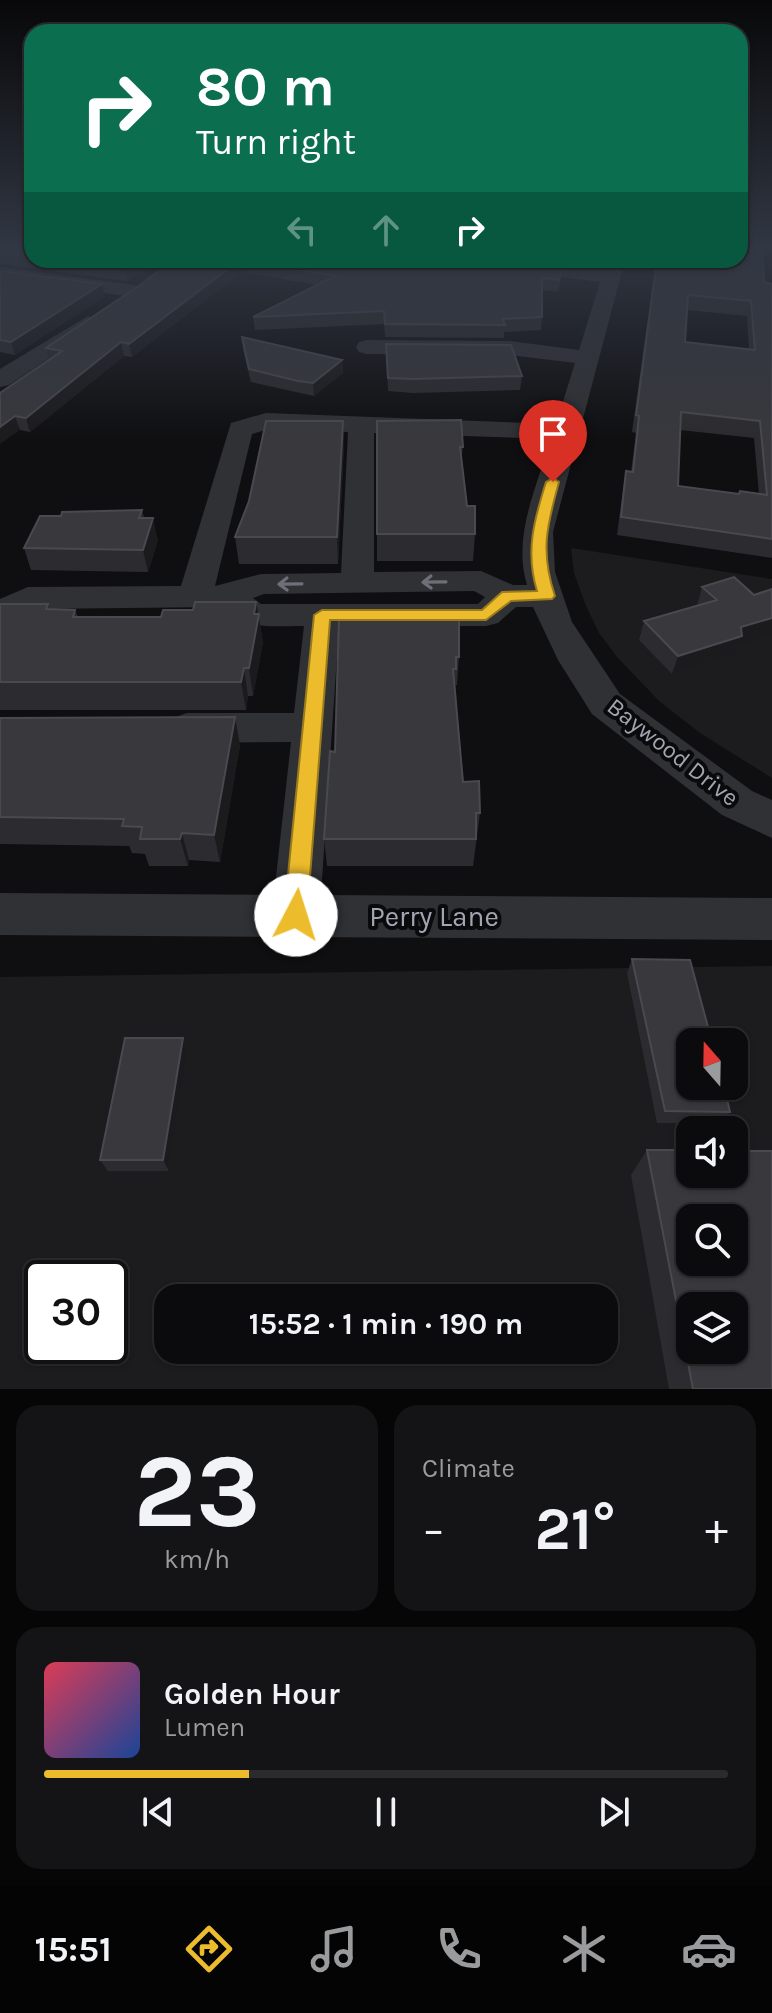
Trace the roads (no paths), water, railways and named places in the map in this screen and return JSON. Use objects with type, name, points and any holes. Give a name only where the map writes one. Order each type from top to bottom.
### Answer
[{"type":"street","points":[[1,378],[102,312]]},
{"type":"street","name":"Baywood Drive","points":[[602,312],[538,532],[539,572],[555,622],[606,704],[737,803],[772,820]]},
{"type":"street","points":[[367,347],[510,348],[590,358]]},
{"type":"street","points":[[210,596],[240,429],[266,421],[567,432]]},
{"type":"street","points":[[357,583],[361,425]]},
{"type":"street","points":[[0,613],[28,598],[210,596],[261,584],[481,581],[507,596],[547,596]]},
{"type":"street","points":[[210,596],[254,615],[486,615],[507,596]]},
{"type":"street","points":[[296,915],[322,615]]},
{"type":"street","points":[[156,728],[312,727]]},
{"type":"street","name":"Perry Lane","points":[[0,914],[772,919]]}]
